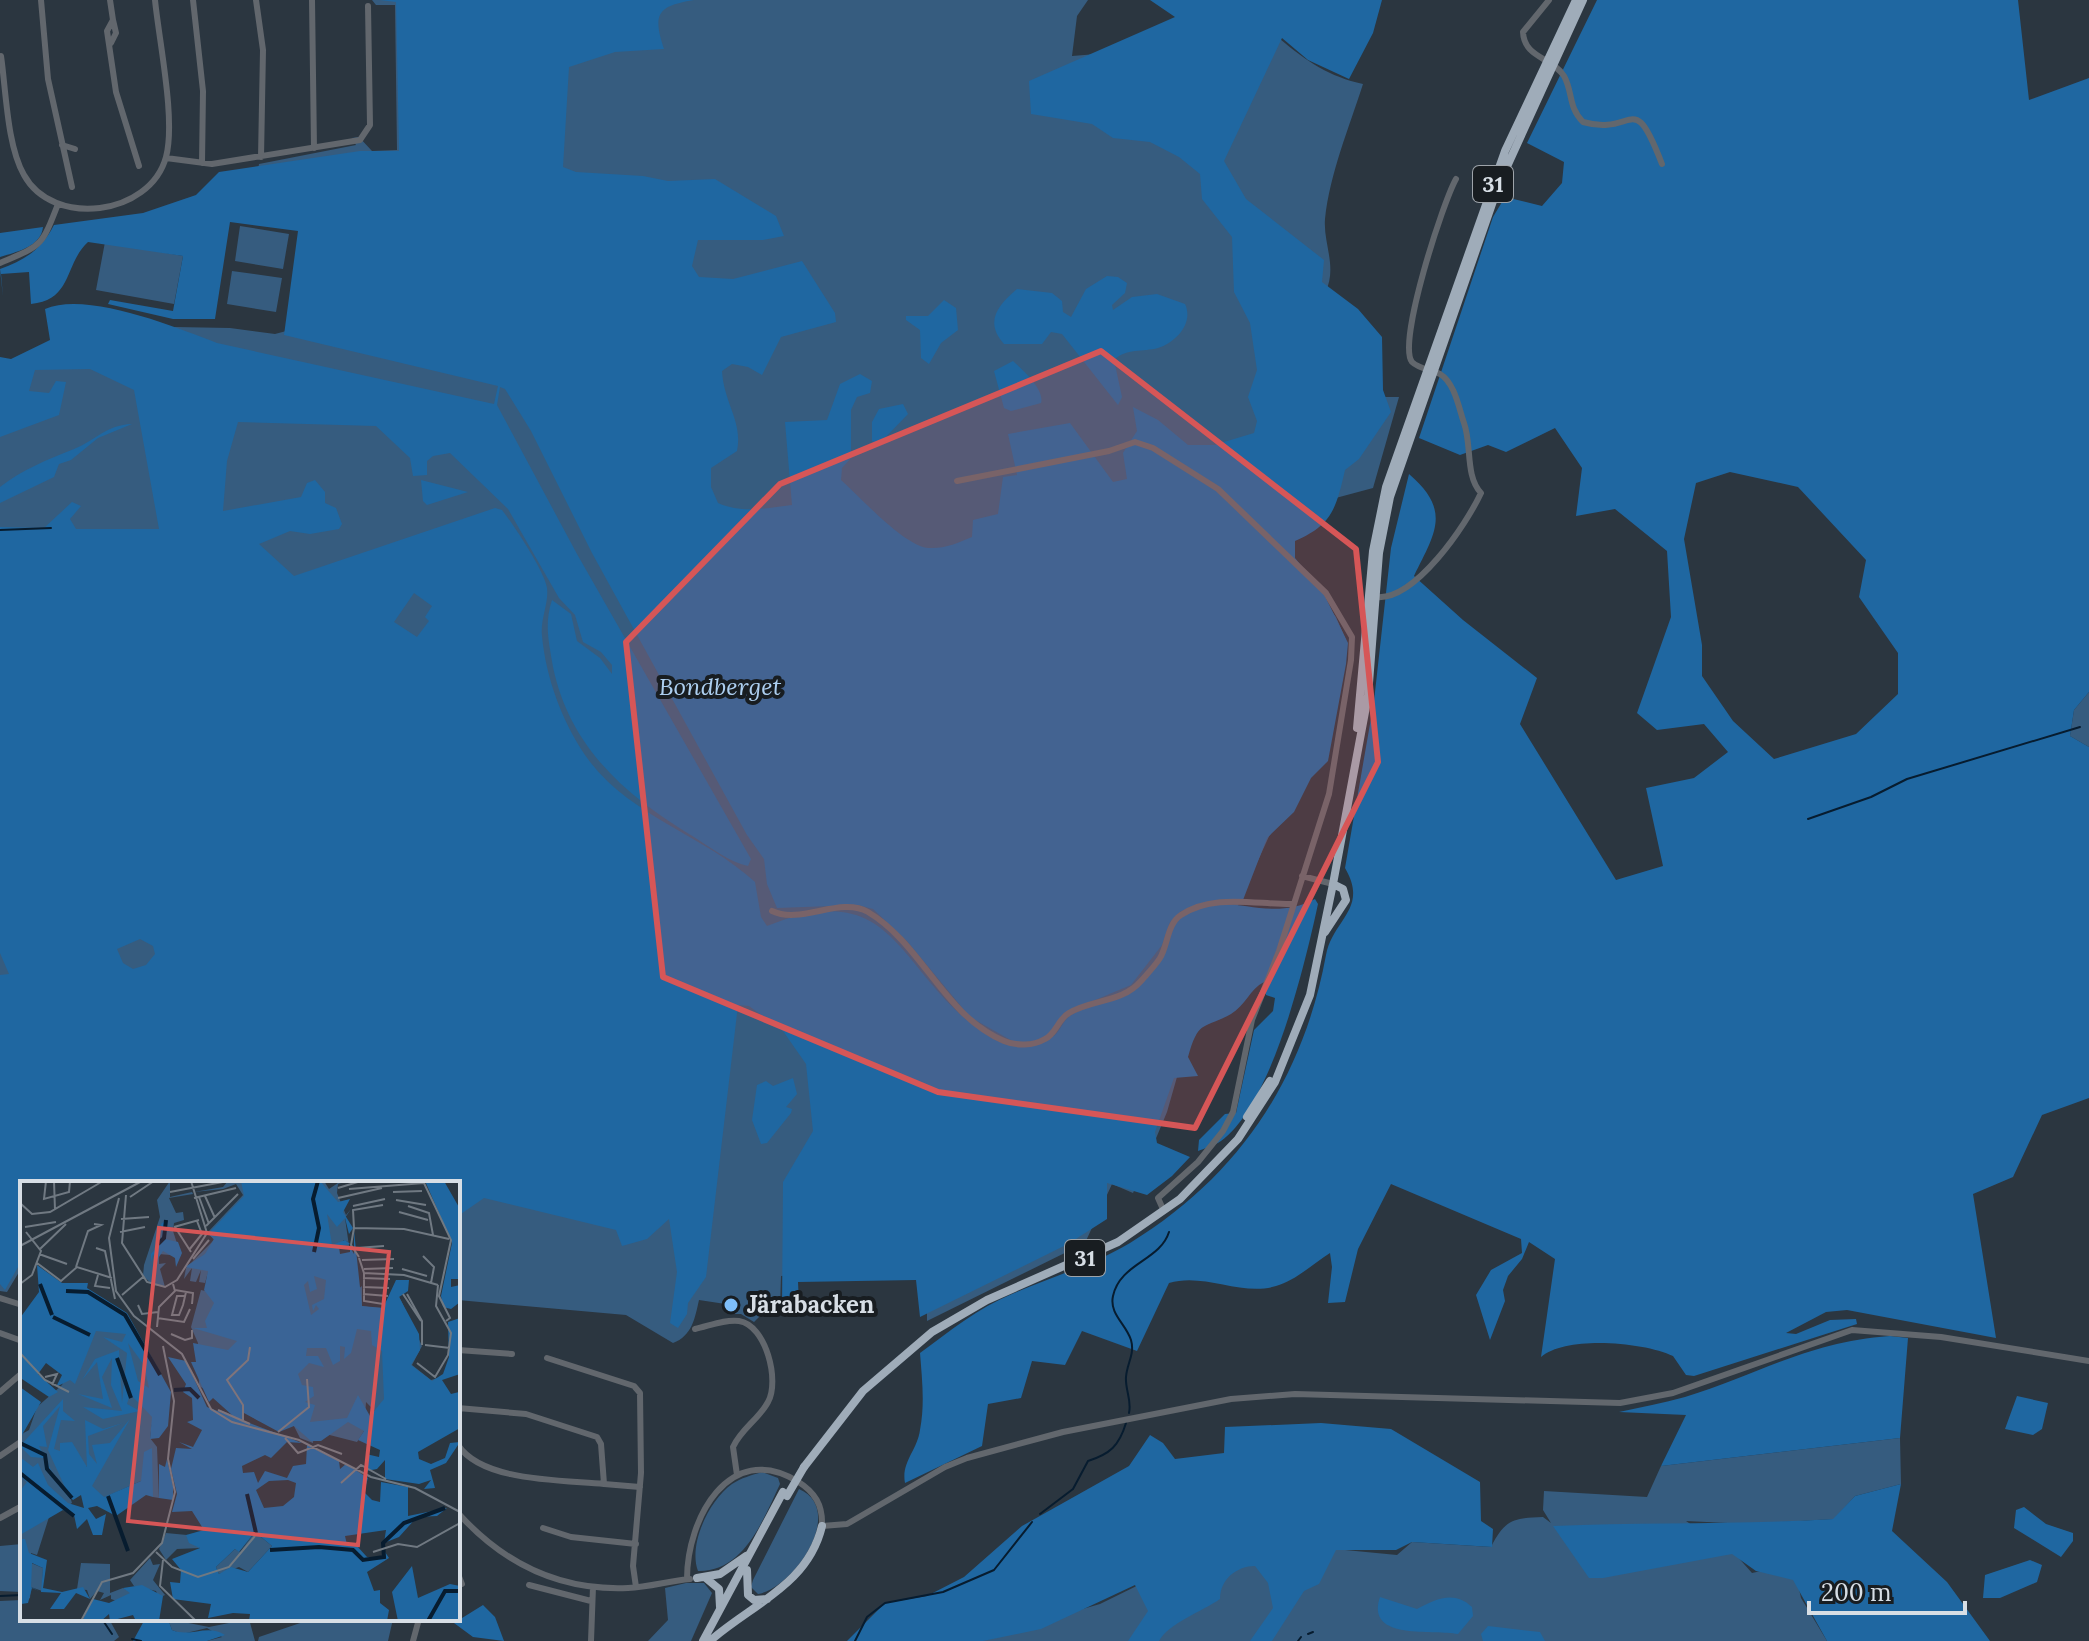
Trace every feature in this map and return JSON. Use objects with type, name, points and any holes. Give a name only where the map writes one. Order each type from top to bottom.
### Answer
[{"type":"highway","name":"31","points":[[802,1465],[863,1391],[932,1332],[987,1300],[1118,1242],[1163,1212],[1207,1174],[1252,1120],[1283,1066],[1306,1008],[1322,936],[1361,709],[1376,529],[1386,487],[1499,184],[1576,0]]},
{"type":"highway","name":"31","points":[[1549,63],[1583,0]]},
{"type":"highway","name":"31","points":[[707,1641],[750,1552],[802,1465],[864,1383],[926,1330],[991,1292],[1100,1245],[1162,1207],[1222,1150],[1271,1079],[1305,995],[1330,884],[1366,710],[1386,512],[1429,370]]},
{"type":"highway","points":[[1322,936],[1346,900],[1343,889],[1330,884]]},
{"type":"highway","name":"31","points":[[707,1641],[785,1494]]},
{"type":"highway","points":[[707,1641],[768,1599],[804,1567],[822,1526]]},
{"type":"highway","points":[[702,1578],[726,1571],[750,1552]]},
{"type":"highway","points":[[747,1570],[748,1595],[754,1600],[768,1599]]},
{"type":"highway","points":[[702,1578],[719,1589],[720,1609]]},
{"type":"street","points":[[41,0],[48,79],[72,187]]},
{"type":"street","points":[[110,0],[113,20],[107,31],[117,95],[139,166]]},
{"type":"street","points":[[1,56],[18,161],[30,184],[58,204],[80,208],[125,202],[146,190],[166,158],[166,108],[155,0]]},
{"type":"street","points":[[193,0],[203,91],[202,163]]},
{"type":"street","points":[[256,0],[263,50],[261,157]]},
{"type":"street","points":[[312,0],[314,148]]},
{"type":"street","points":[[1549,0],[1523,32],[1527,46],[1564,77],[1572,109],[1583,122],[1605,125],[1627,119],[1640,120],[1648,128],[1662,164]]},
{"type":"street","points":[[166,158],[202,163],[357,141],[368,132],[371,88],[368,6]]},
{"type":"street","points":[[62,145],[75,149]]},
{"type":"street","points":[[1376,597],[1396,594],[1446,551],[1481,493],[1472,478],[1470,442],[1450,385],[1412,361],[1410,330],[1434,237],[1456,179]]},
{"type":"street","points":[[0,263],[25,254],[41,243],[58,204]]},
{"type":"street","points":[[957,481],[1109,451],[1135,442],[1153,448],[1218,489],[1326,593],[1352,637],[1329,794],[1252,1020],[1229,1122],[1198,1162],[1158,1198],[1162,1207]]},
{"type":"street","points":[[1302,876],[1330,884]]},
{"type":"street","points":[[772,911],[784,915],[847,908],[866,911],[896,936],[969,1020],[1002,1040],[1021,1044],[1043,1041],[1068,1013],[1118,997],[1138,985],[1161,957],[1175,920],[1184,913],[1221,903],[1294,904]]},
{"type":"street","points":[[0,1298],[20,1304]]},
{"type":"street","points":[[695,1329],[731,1321],[747,1324],[755,1332],[771,1369],[773,1387],[769,1401],[733,1447],[737,1475]]},
{"type":"street","points":[[687,1579],[696,1527],[709,1503],[737,1475],[757,1468],[781,1471],[812,1492],[821,1508],[822,1526],[847,1524],[945,1467],[996,1448],[1231,1399],[1295,1394],[1620,1403],[1673,1393],[1852,1330],[1941,1337],[2089,1361]]},
{"type":"street","points":[[0,1333],[20,1340]]},
{"type":"street","points":[[460,1350],[512,1354]]},
{"type":"street","points":[[547,1358],[638,1389],[640,1487],[636,1587]]},
{"type":"street","points":[[0,1392],[20,1375]]},
{"type":"street","points":[[460,1408],[526,1414],[597,1437],[601,1444],[604,1484]]},
{"type":"street","points":[[0,1456],[20,1442]]},
{"type":"street","points":[[460,1448],[467,1459],[518,1476],[640,1487]]},
{"type":"street","points":[[0,1518],[20,1507]]},
{"type":"street","points":[[460,1518],[482,1538],[524,1567],[553,1578],[593,1587],[636,1587],[702,1578]]},
{"type":"street","points":[[543,1528],[571,1537],[636,1544]]},
{"type":"street","points":[[460,1579],[462,1584]]},
{"type":"street","points":[[529,1585],[591,1601]]},
{"type":"street","points":[[591,1641],[593,1587]]},
{"type":"street","points":[[413,1641],[418,1621]]},
{"type":"highlighted area","points":[[1101,351],[1356,549],[1378,762],[1195,1128],[938,1092],[663,977],[626,642],[780,484]]},
{"type":"green space","name":"Bondberget","points":[[372,0],[1088,0],[1077,16],[1072,56],[1280,39],[1319,67],[1363,84],[1327,202],[1325,228],[1330,274],[1325,293],[1370,397],[1399,397],[1373,488],[1332,499],[1280,544],[1336,617],[1346,640],[1343,674],[1240,900],[1183,1056],[1167,1112],[1133,1193],[1112,1184],[1085,1243],[927,1321],[927,1264],[781,1276],[780,1307],[776,1311],[764,1312],[754,1322],[741,1314],[728,1314],[732,1305],[699,1300],[689,1331],[673,1343],[626,1315],[460,1300],[460,1181],[20,1181],[20,1270],[7,1292],[0,1291],[0,390],[78,337],[175,327],[230,328],[275,334],[290,330],[315,221],[251,206],[259,164],[356,145],[352,138],[359,137],[372,151],[397,150],[395,5],[376,5]]},
{"type":"green space","name":"Bondberget","points":[[380,0],[694,0],[672,5],[661,13],[659,27],[664,49],[615,52],[569,67],[563,167],[576,172],[643,176],[668,181],[715,179],[776,216],[784,236],[763,240],[698,240],[692,266],[699,277],[733,279],[802,261],[835,313],[836,322],[781,337],[762,375],[748,367],[732,364],[722,371],[738,440],[737,451],[711,468],[711,487],[718,503],[746,509],[792,505],[785,422],[827,420],[840,384],[860,374],[872,381],[870,393],[857,397],[851,410],[851,458],[842,468],[841,480],[896,531],[919,545],[935,548],[972,537],[973,520],[998,514],[1003,477],[1017,475],[1008,434],[1070,423],[1113,482],[1127,479],[1123,453],[1137,431],[1133,407],[1158,420],[1188,445],[1214,445],[1254,433],[1257,421],[1248,397],[1257,370],[1250,323],[1234,292],[1232,237],[1202,199],[1200,174],[1179,157],[1150,142],[1113,138],[1092,124],[1031,114],[1029,81],[1175,17],[1150,0],[1382,0],[1373,33],[1349,79],[1308,60],[1282,38],[1224,161],[1246,199],[1324,260],[1322,282],[1358,309],[1382,337],[1383,390],[1391,412],[1359,459],[1345,470],[1339,495],[1325,522],[1295,541],[1295,558],[1324,594],[1348,643],[1328,761],[1311,778],[1294,812],[1267,838],[1243,900],[1218,904],[1280,909],[1315,899],[1318,904],[1295,996],[1271,1066],[1239,1123],[1221,1141],[1198,1151],[1199,1140],[1225,1114],[1236,1113],[1254,1030],[1273,1011],[1275,998],[1266,995],[1264,982],[1236,1011],[1203,1027],[1195,1036],[1188,1057],[1198,1076],[1174,1078],[1155,1132],[1157,1143],[1190,1157],[1147,1195],[1107,1183],[1107,1219],[1068,1244],[920,1317],[916,1280],[798,1282],[799,1304],[795,1309],[782,1311],[783,1182],[813,1131],[806,1064],[783,1031],[749,1006],[738,1005],[706,1277],[688,1303],[687,1314],[678,1328],[670,1323],[677,1272],[669,1219],[647,1239],[622,1246],[616,1230],[484,1198],[460,1215],[460,1181],[20,1181],[20,1264],[5,1290],[0,1284],[0,975],[9,974],[0,953],[0,527],[44,528],[72,502],[81,506],[70,519],[76,529],[159,529],[134,390],[90,369],[35,370],[29,391],[49,393],[56,381],[66,382],[59,415],[0,437],[0,357],[11,359],[50,340],[45,309],[84,304],[131,313],[217,343],[494,404],[498,386],[284,335],[298,231],[230,222],[215,319],[173,319],[108,304],[110,300],[173,311],[183,256],[88,242],[54,296],[31,304],[29,272],[1,274],[3,297],[0,269],[32,253],[54,225],[143,213],[196,195],[219,172],[360,151],[399,151],[396,2]],"holes":[[[500,387],[505,389],[531,431],[592,553],[747,835],[764,859],[767,884],[777,908],[858,905],[873,909],[907,941],[970,1017],[1016,1043],[1035,1041],[1051,1033],[1064,1013],[1131,985],[1162,945],[1170,922],[1181,911],[1201,908],[1179,919],[1153,970],[1134,989],[1080,1010],[1070,1016],[1052,1038],[1019,1046],[1000,1042],[977,1028],[950,1004],[889,935],[868,920],[842,912],[809,913],[767,926],[761,917],[755,882],[712,850],[622,794],[585,755],[562,713],[547,668],[542,630],[547,594],[545,581],[528,548],[502,510],[495,508],[294,576],[259,544],[290,531],[310,534],[339,529],[342,524],[336,508],[325,503],[325,492],[315,480],[307,483],[301,497],[223,511],[227,461],[238,422],[376,426],[410,458],[413,476],[427,475],[427,461],[433,456],[450,453],[508,509],[559,598],[575,615],[583,642],[601,652],[612,665],[612,674],[600,658],[577,641],[571,614],[552,600],[548,625],[553,667],[561,696],[587,746],[604,767],[646,805],[720,854],[748,866],[751,859],[577,554],[497,405]],[[414,593],[432,606],[425,617],[429,621],[417,637],[394,622]],[[140,939],[153,946],[155,954],[146,965],[133,969],[123,963],[117,949]]]},
{"type":"green space","points":[[1597,0],[2018,0],[2029,100],[2089,78],[2089,692],[2074,710],[2070,736],[2089,747],[2089,1098],[2042,1115],[2013,1177],[1973,1194],[1996,1338],[1847,1310],[1826,1312],[1786,1333],[1796,1334],[1830,1320],[1856,1319],[1857,1324],[1694,1376],[1686,1375],[1673,1356],[1625,1344],[1586,1343],[1553,1350],[1541,1357],[1555,1259],[1529,1242],[1522,1259],[1508,1276],[1503,1290],[1505,1301],[1490,1340],[1476,1295],[1491,1270],[1522,1253],[1521,1239],[1391,1184],[1358,1249],[1345,1302],[1328,1303],[1332,1267],[1330,1253],[1290,1280],[1263,1289],[1196,1280],[1169,1283],[1137,1351],[1082,1331],[1065,1365],[1032,1361],[1021,1398],[988,1404],[982,1446],[905,1483],[905,1469],[922,1420],[920,1353],[988,1306],[1116,1251],[1168,1217],[1203,1188],[1233,1156],[1260,1121],[1282,1084],[1301,1043],[1330,943],[1351,904],[1351,882],[1345,868],[1374,701],[1391,548],[1409,474],[1431,500],[1436,523],[1414,576],[1463,620],[1537,678],[1520,724],[1616,880],[1663,866],[1646,788],[1694,778],[1728,752],[1704,724],[1657,730],[1637,713],[1671,617],[1667,551],[1615,509],[1576,516],[1582,468],[1555,428],[1506,452],[1488,445],[1460,455],[1419,438],[1493,217],[1505,197],[1542,206],[1562,183],[1564,162],[1527,143]],"holes":[[[1730,472],[1798,487],[1866,560],[1859,597],[1898,653],[1898,694],[1856,734],[1774,759],[1733,721],[1702,676],[1702,645],[1684,539],[1696,483]]]},
{"type":"green space","points":[[240,226],[289,234],[283,269],[235,261]]},
{"type":"green space","points":[[43,227],[33,244],[0,257],[0,233]]},
{"type":"green space","points":[[105,242],[183,256],[174,304],[96,290]]},
{"type":"green space","points":[[232,271],[282,278],[276,312],[227,304]]},
{"type":"green space","points":[[1107,276],[1118,277],[1127,283],[1125,293],[1112,305],[1113,310],[1132,297],[1157,294],[1185,304],[1187,311],[1182,331],[1171,341],[1158,348],[1124,354],[1114,360],[1122,397],[1118,405],[1062,334],[1051,332],[1042,344],[1004,344],[994,321],[1004,301],[1017,289],[1052,293],[1062,301],[1063,312],[1071,317],[1086,289]]},
{"type":"green space","points":[[944,300],[956,308],[958,330],[941,343],[929,364],[921,358],[920,330],[906,320],[906,316],[928,316]]},
{"type":"green space","points":[[1013,361],[1037,386],[1041,403],[1011,411],[1004,408],[994,371]]},
{"type":"green space","points":[[903,404],[908,414],[879,444],[872,441],[872,422],[879,409]]},
{"type":"green space","points":[[132,424],[98,438],[71,460],[59,464],[54,477],[0,503],[0,487],[17,475],[108,430]]},
{"type":"green space","points":[[421,480],[468,492],[427,505],[423,501]]},
{"type":"green space","points":[[2089,692],[2089,747],[2070,736],[2074,710]]},
{"type":"green space","points":[[793,1078],[797,1094],[786,1107],[792,1109],[791,1113],[767,1143],[761,1144],[752,1120],[757,1085],[766,1081],[773,1086]]},
{"type":"green space","points":[[1908,1338],[1900,1438],[1661,1466],[1686,1415],[1619,1412],[1685,1397],[1808,1352],[1860,1339]]},
{"type":"green space","points":[[2017,1396],[2048,1403],[2042,1429],[2033,1435],[2005,1429]]},
{"type":"green space","points":[[1321,1423],[1391,1429],[1480,1482],[1481,1521],[1493,1529],[1492,1547],[1412,1542],[1396,1550],[1336,1550],[1319,1584],[1304,1591],[1272,1641],[1250,1641],[1273,1608],[1268,1583],[1255,1566],[1236,1571],[1223,1585],[1220,1599],[1178,1623],[1159,1641],[1128,1641],[1148,1611],[1135,1585],[1041,1629],[983,1641],[847,1641],[885,1603],[927,1596],[964,1577],[1022,1526],[1129,1466],[1150,1435],[1163,1443],[1175,1459],[1224,1453],[1225,1427]]},
{"type":"green space","points":[[1900,1438],[1901,1484],[1855,1496],[1834,1519],[1749,1524],[1686,1521],[1736,1555],[1752,1573],[1766,1570],[1796,1575],[1801,1598],[1827,1641],[972,1641],[1100,1604],[1232,1539],[1397,1555],[1412,1542],[1491,1547],[1511,1522],[1543,1517],[1551,1523],[1543,1510],[1544,1491],[1647,1497],[1661,1466]]},
{"type":"green space","points":[[762,1472],[778,1478],[780,1484],[759,1528],[728,1563],[698,1571],[698,1536],[708,1512],[732,1484]]},
{"type":"green space","points":[[1901,1484],[1892,1531],[1947,1582],[1990,1641],[1827,1641],[1793,1580],[1756,1571],[1732,1554],[1589,1578],[1553,1526],[1833,1519],[1855,1496]]},
{"type":"green space","points":[[799,1489],[812,1499],[818,1513],[817,1530],[799,1564],[772,1589],[758,1594],[751,1587],[753,1580]]},
{"type":"green space","points":[[2024,1507],[2046,1524],[2073,1533],[2073,1541],[2061,1557],[2014,1528],[2016,1510]]},
{"type":"green space","points":[[20,1544],[20,1592],[0,1591],[0,1546]]},
{"type":"green space","points":[[2030,1560],[2042,1565],[2037,1582],[2000,1598],[1983,1598],[1985,1575]]},
{"type":"green space","points":[[704,1583],[712,1593],[691,1641],[648,1641],[668,1620],[665,1588]]},
{"type":"green space","points":[[1380,1597],[1417,1609],[1438,1599],[1458,1599],[1472,1607],[1473,1616],[1458,1634],[1404,1630],[1382,1621],[1378,1611]]},
{"type":"green space","points":[[20,1600],[20,1621],[110,1621],[119,1637],[114,1641],[0,1641],[0,1601]]},
{"type":"green space","points":[[483,1605],[495,1617],[504,1641],[473,1637],[454,1623]]},
{"type":"green space","points":[[144,1621],[169,1621],[172,1630],[179,1632],[212,1630],[225,1635],[207,1641],[133,1641]]},
{"type":"green space","points":[[169,1621],[209,1627],[250,1621],[255,1641],[207,1641],[222,1637],[207,1628],[182,1634],[172,1630]]},
{"type":"green space","points":[[306,1621],[393,1621],[388,1641],[258,1641],[259,1637]]},
{"type":"green space","points":[[1488,1626],[1540,1632],[1545,1641],[1483,1641],[1481,1634]]},
{"type":"waterway","points":[[0,530],[51,528]]},
{"type":"waterway","points":[[1808,819],[1871,797],[1907,779],[2080,727]]},
{"type":"waterway","points":[[1129,1413],[1126,1377],[1132,1345],[1113,1308],[1113,1296],[1123,1276],[1157,1250],[1169,1232]]},
{"type":"waterway","points":[[1040,1514],[1073,1489],[1088,1461],[1113,1448],[1126,1423]]},
{"type":"waterway","points":[[855,1641],[867,1617],[885,1603],[943,1592],[994,1570],[1032,1522]]},
{"type":"waterway","points":[[0,1596],[20,1595]]},
{"type":"waterway","points":[[103,1621],[112,1634]]},
{"type":"waterway","points":[[1308,1634],[1313,1632]]},
{"type":"waterway","points":[[1298,1641],[1301,1637]]},
{"type":"waterway","points":[[132,1639],[141,1641]]},
{"type":"place","name":"Järabacken","points":[[731,1305]]}]
